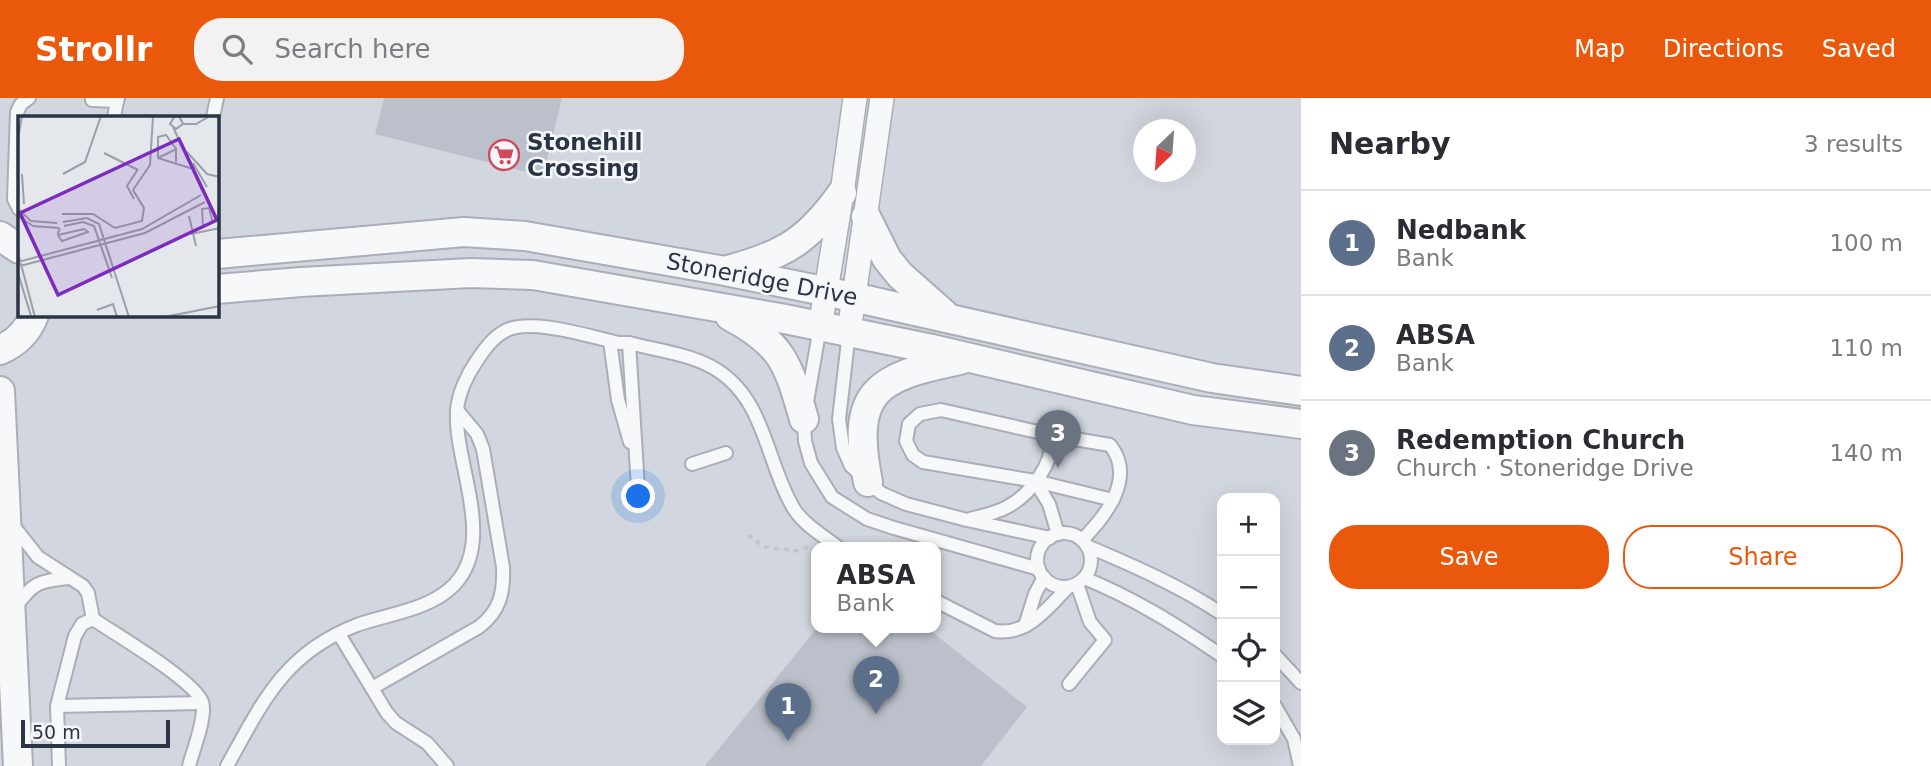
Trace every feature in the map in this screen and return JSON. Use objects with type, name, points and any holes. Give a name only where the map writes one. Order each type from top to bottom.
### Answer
[{"type":"street","points":[[820,327],[855,98]]},
{"type":"street","points":[[849,332],[882,98]]},
{"type":"street","points":[[725,271],[785,251],[816,226],[842,193]]},
{"type":"street","points":[[866,217],[887,259],[900,275],[948,317]]},
{"type":"street","name":"Stoneridge Drive","points":[[219,254],[464,232],[525,236],[725,271],[948,317],[1212,378],[1301,391]]},
{"type":"street","points":[[0,236],[18,248]]},
{"type":"street","name":"Stoneridge Drive","points":[[219,289],[500,272],[586,283],[849,332],[1193,410],[1301,424]]},
{"type":"street","points":[[715,308],[755,329],[779,353],[790,375],[804,419]]},
{"type":"street","points":[[2,358],[40,318]]},
{"type":"street","points":[[868,482],[861,431],[863,417],[878,391],[903,373],[966,358]]},
{"type":"street","points":[[0,391],[18,766]]},
{"type":"lane","points":[[18,207],[14,199],[17,112],[21,104],[29,98]]},
{"type":"lane","points":[[213,116],[217,98]]},
{"type":"lane","points":[[92,100],[118,100]]},
{"type":"lane","points":[[227,766],[261,703],[276,681],[298,660],[356,625],[411,609],[444,594],[467,567],[473,547],[473,527],[457,410],[462,388],[471,369],[493,339],[506,330],[519,326],[534,327],[629,343],[712,367],[730,379],[753,409],[786,495],[796,512],[831,542]]},
{"type":"lane","points":[[820,327],[804,419],[811,463],[832,497],[844,506],[867,519],[940,542]]},
{"type":"lane","points":[[849,332],[839,419],[842,448],[851,466],[881,493],[906,504],[967,520],[1054,536],[1074,535],[1085,543],[1199,598],[1217,611]]},
{"type":"lane","points":[[610,341],[618,400],[635,463]]},
{"type":"lane","points":[[629,343],[638,488]]},
{"type":"lane","points":[[372,688],[479,627],[489,619],[500,603],[504,584],[503,567],[483,449],[477,434],[457,410]]},
{"type":"lane","points":[[1085,543],[1113,500],[1119,481],[1120,461],[1110,445],[1051,435],[942,410],[920,414],[909,424],[906,441],[914,455],[923,462],[1035,481],[1113,500]]},
{"type":"lane","points":[[967,520],[1006,508],[1017,500],[1044,470],[1051,456],[1051,435]]},
{"type":"lane","points":[[692,464],[726,453]]},
{"type":"lane","points":[[1035,481],[1049,504],[1054,536]]},
{"type":"lane","points":[[6,517],[38,557],[83,586],[88,593],[93,619],[181,678],[197,694],[203,713],[189,766]]},
{"type":"lane","points":[[1024,626],[1041,573],[1039,551],[1054,536]]},
{"type":"lane","points":[[941,542],[1041,573],[1050,583],[1076,583],[1117,591],[1163,616],[1217,653]]},
{"type":"lane","points":[[941,604],[995,631],[1014,631],[1037,619],[1076,583],[1091,563],[1085,543]]},
{"type":"lane","points":[[11,614],[27,590],[37,583],[69,578]]},
{"type":"lane","points":[[1069,684],[1105,640],[1090,622],[1076,583]]},
{"type":"lane","points":[[59,766],[57,706],[75,636],[82,624],[93,619]]},
{"type":"lane","points":[[339,634],[391,718],[427,743],[447,766]]},
{"type":"lane","points":[[1280,660],[1301,683]]},
{"type":"lane","points":[[57,706],[202,703]]},
{"type":"lane","points":[[1280,715],[1294,739],[1300,766]]},
{"type":"path","points":[[748,535],[764,547],[800,551]]},
{"type":"shaded area","points":[[0,98],[1301,98],[1301,766],[0,766]]},
{"type":"building","name":"Stonehill Crossing","points":[[384,98],[562,98],[543,176],[375,134]]},
{"type":"building","points":[[813,633],[933,633],[1027,707],[981,766],[705,766]]},
{"type":"place","name":"Stonehill Crossing","points":[[504,155]]},
{"type":"place","name":"Redemption Church","points":[[1058,468]]},
{"type":"place","name":"ABSA","points":[[876,714]]},
{"type":"place","name":"Nedbank","points":[[788,741]]}]
